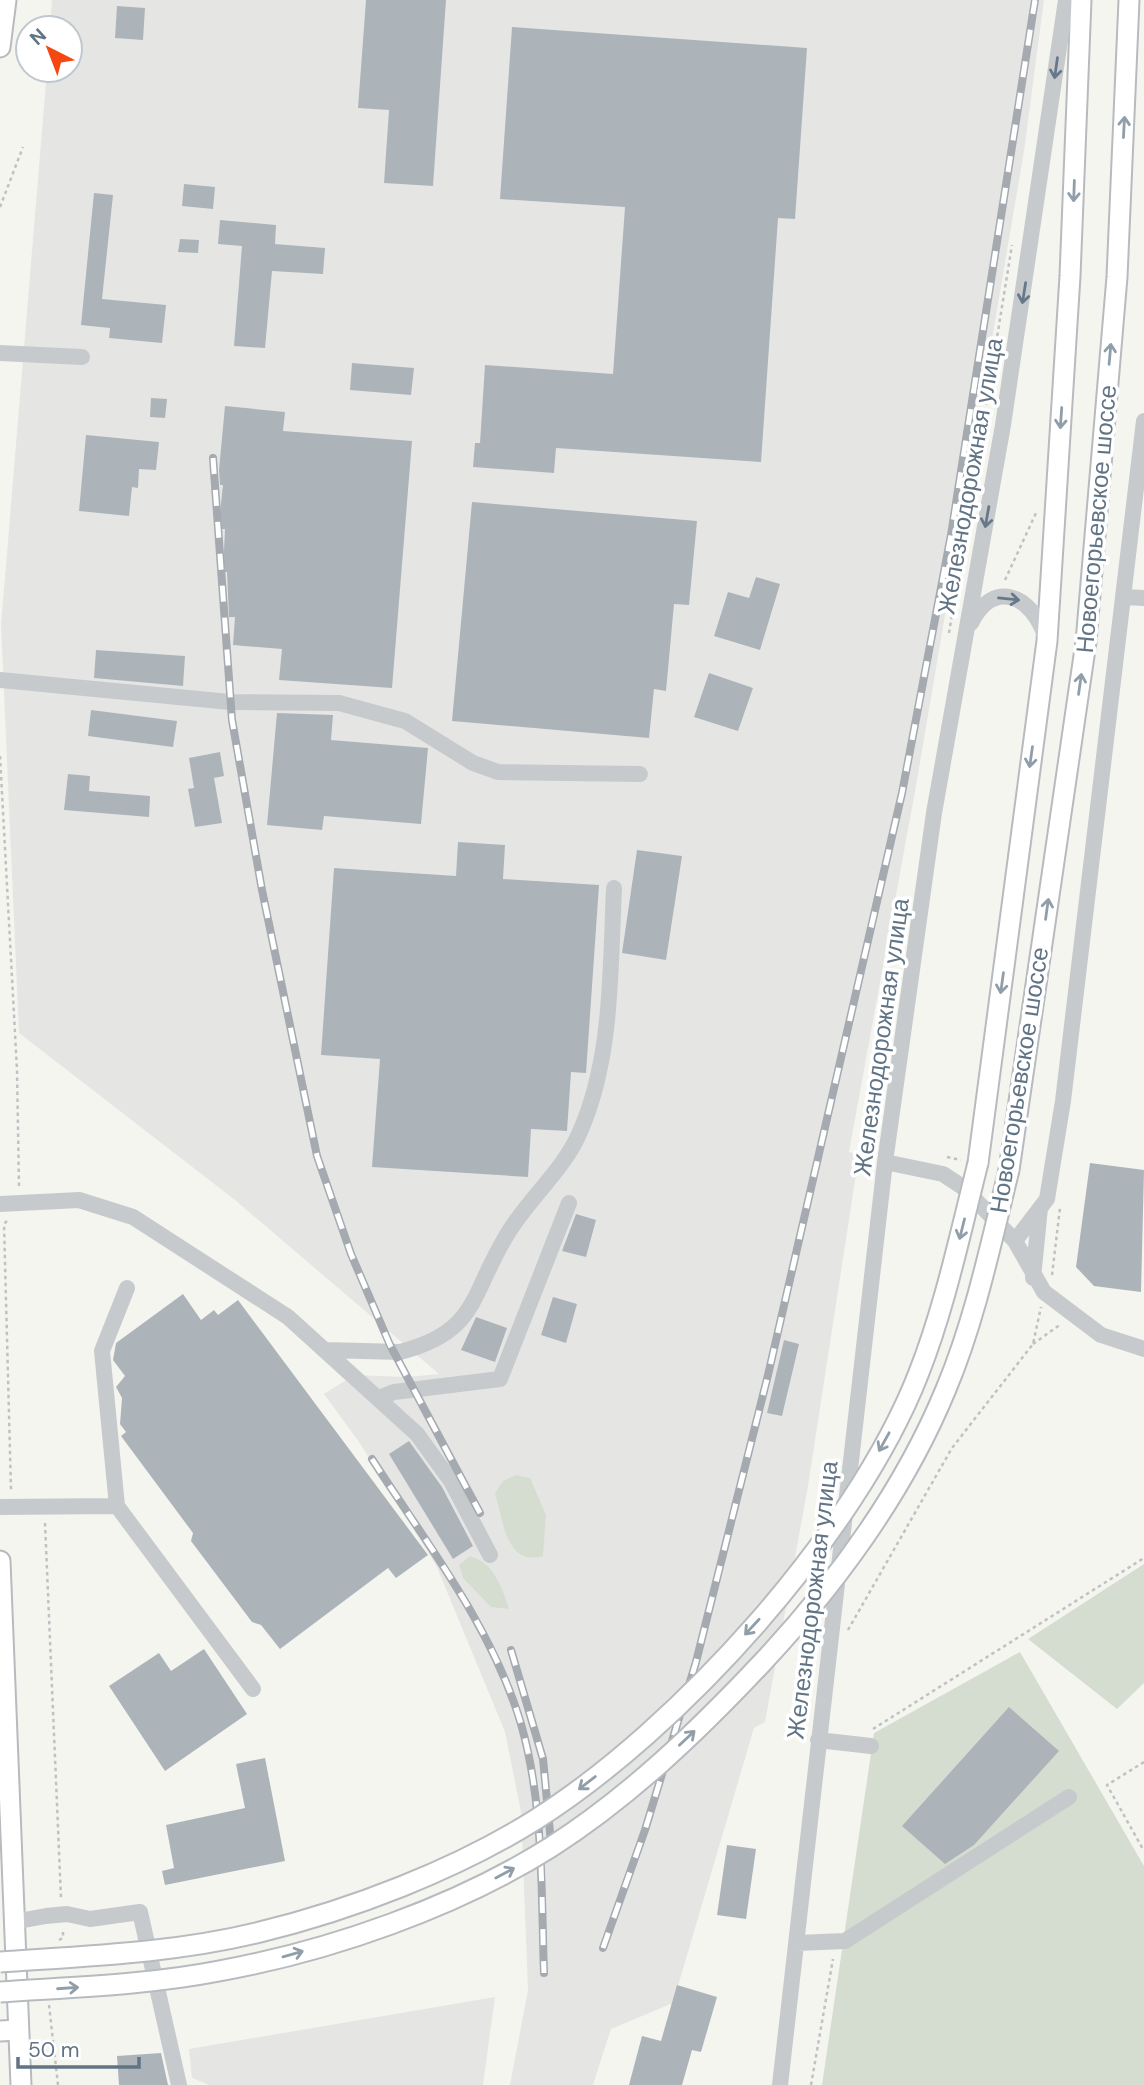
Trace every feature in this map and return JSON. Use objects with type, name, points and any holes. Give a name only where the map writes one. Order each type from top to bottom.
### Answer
[{"type":"main road","points":[[0,47],[6,0]]},
{"type":"main road","name":"Новоегорьевское шоссе","points":[[0,1964],[127,1953],[261,1932],[366,1898],[443,1868],[535,1820],[630,1748],[719,1662],[800,1571],[878,1453],[917,1377],[941,1306],[978,1163],[1047,641],[1070,276],[1081,0]]},
{"type":"main road","name":"Новоегорьевское шоссе","points":[[0,1992],[168,1979],[269,1961],[319,1946],[457,1896],[551,1847],[651,1772],[741,1684],[825,1590],[906,1468],[946,1389],[971,1315],[1009,1170],[1086,642],[1117,276],[1129,0]]},
{"type":"main road","points":[[0,1561],[9,2031],[21,2085]]},
{"type":"main road","points":[[0,1964],[4,1986],[0,1999]]},
{"type":"street","name":"Железнодорожная улица","points":[[780,2085],[886,1162],[934,813],[1003,425],[1066,0]]},
{"type":"street","points":[[0,353],[82,357]]},
{"type":"street","points":[[1015,1241],[1047,1199],[1063,1101],[1144,421]]},
{"type":"street","points":[[965,634],[987,601],[1002,596],[1017,598],[1030,606],[1040,620],[1047,641]]},
{"type":"street","points":[[1124,597],[1144,598]]},
{"type":"street","points":[[0,680],[230,702],[339,703],[405,721],[473,763],[498,772],[640,774]]},
{"type":"street","points":[[325,1350],[400,1352],[439,1340],[472,1308],[505,1237],[578,1137],[598,1084],[609,982],[614,888]]},
{"type":"street","points":[[886,1162],[943,1174],[964,1188],[1015,1241],[1033,1278],[1044,1293],[1101,1335],[1144,1349]]},
{"type":"street","points":[[0,1204],[79,1200],[133,1217],[288,1317],[417,1434],[451,1481],[490,1555]]},
{"type":"street","points":[[379,1398],[394,1392],[500,1379],[569,1203]]},
{"type":"street","points":[[1033,1278],[1040,1208]]},
{"type":"street","points":[[127,1288],[102,1351],[117,1506],[253,1689]]},
{"type":"street","points":[[5,1507],[117,1506]]},
{"type":"street","points":[[818,1740],[871,1746]]},
{"type":"street","points":[[797,1943],[845,1941],[1069,1797]]},
{"type":"street","points":[[7,1923],[62,1915],[90,1919],[140,1912],[179,2085]]},
{"type":"path","points":[[0,207],[23,147]]},
{"type":"path","points":[[965,634],[947,633],[1014,234]]},
{"type":"path","points":[[1002,596],[1006,578],[1041,504]]},
{"type":"path","points":[[0,757],[17,1070],[19,1203],[4,1224],[5,1507]]},
{"type":"path","points":[[1033,1344],[1044,1293]]},
{"type":"path","points":[[844,1637],[952,1448],[1033,1344],[1073,1315]]},
{"type":"path","points":[[44,1506],[63,1938],[52,1943]]},
{"type":"path","points":[[873,1729],[1144,1558]]},
{"type":"path","points":[[1144,1762],[1107,1784],[1144,1851]]},
{"type":"path","points":[[811,2085],[830,1941]]},
{"type":"path","points":[[48,1998],[58,2085]]},
{"type":"shaded area","points":[[52,0],[1044,0],[1024,151],[916,786],[849,1152],[859,1155],[808,1486],[765,1722],[754,1728],[673,2003],[611,2029],[593,2085],[510,2085],[528,1990],[521,1812],[505,1732],[436,1565],[359,1442],[324,1394],[354,1375],[407,1377],[439,1374],[235,1200],[19,1033],[1,625],[46,84],[84,84],[84,14],[51,14]]},
{"type":"shaded area","points":[[516,1475],[530,1478],[546,1515],[543,1556],[531,1558],[521,1555],[508,1539],[504,1528],[495,1493],[503,1481]]},
{"type":"shaded area","points":[[470,1556],[491,1570],[500,1584],[509,1609],[491,1607],[463,1578],[459,1565]]},
{"type":"shaded area","points":[[1144,1564],[1144,1683],[1117,1709],[1028,1639]]},
{"type":"shaded area","points":[[1020,1652],[1144,1866],[1144,2085],[822,2085],[874,1733]]},
{"type":"shaded area","points":[[495,1997],[483,2085],[209,2085],[192,2078],[189,2049]]},
{"type":"building","points":[[366,0],[446,0],[433,186],[384,183],[389,110],[358,108]]},
{"type":"building","points":[[117,6],[145,8],[143,40],[115,38]]},
{"type":"building","points":[[512,27],[807,48],[795,219],[778,218],[761,462],[556,448],[554,473],[473,467],[475,443],[480,443],[485,365],[613,374],[625,207],[500,199]]},
{"type":"building","points":[[184,184],[215,187],[213,209],[182,206]]},
{"type":"building","points":[[94,193],[113,195],[102,299],[166,305],[162,343],[109,338],[110,328],[81,325]]},
{"type":"building","points":[[220,220],[276,225],[275,244],[325,248],[323,274],[272,271],[265,348],[234,346],[242,246],[218,244]]},
{"type":"building","points":[[180,239],[199,240],[198,253],[178,252]]},
{"type":"building","points":[[352,363],[414,368],[411,395],[350,390]]},
{"type":"building","points":[[151,398],[167,399],[165,418],[150,417]]},
{"type":"building","points":[[225,406],[285,412],[283,431],[412,441],[392,688],[279,680],[282,649],[233,645],[235,617],[229,617],[227,572],[223,572],[225,529],[221,529],[220,513],[223,485],[220,485],[219,470]]},
{"type":"building","points":[[86,435],[159,442],[156,470],[139,469],[138,488],[132,487],[129,516],[79,511]]},
{"type":"building","points":[[472,502],[697,521],[689,605],[674,604],[666,691],[654,689],[649,738],[452,721]]},
{"type":"building","points":[[756,577],[780,584],[760,650],[714,636],[728,592],[749,598]]},
{"type":"building","points":[[96,650],[185,656],[183,686],[94,678]]},
{"type":"building","points":[[709,673],[753,688],[738,731],[694,717]]},
{"type":"building","points":[[91,710],[177,721],[173,747],[88,736]]},
{"type":"building","points":[[277,713],[333,715],[331,740],[428,748],[421,824],[324,816],[322,830],[267,825]]},
{"type":"building","points":[[220,752],[224,776],[214,778],[222,823],[195,827],[188,789],[194,788],[189,758]]},
{"type":"building","points":[[68,774],[90,776],[89,791],[150,796],[149,817],[64,810]]},
{"type":"building","points":[[458,842],[505,845],[503,879],[599,885],[586,1073],[571,1072],[567,1131],[531,1129],[528,1177],[372,1167],[380,1059],[321,1055],[334,868],[456,876]]},
{"type":"building","points":[[637,850],[682,856],[666,960],[622,953]]},
{"type":"building","points":[[1090,1163],[1144,1170],[1141,1292],[1094,1286],[1076,1267]]},
{"type":"building","points":[[576,1214],[596,1220],[586,1257],[562,1251]]},
{"type":"building","points":[[183,1294],[201,1320],[214,1310],[218,1315],[238,1300],[428,1555],[396,1578],[388,1568],[280,1649],[261,1625],[252,1622],[191,1541],[193,1533],[121,1436],[126,1432],[120,1424],[122,1398],[116,1387],[125,1376],[113,1360],[116,1343]]},
{"type":"building","points":[[553,1297],[577,1304],[566,1343],[541,1335]]},
{"type":"building","points":[[476,1317],[507,1328],[495,1362],[461,1350]]},
{"type":"building","points":[[784,1340],[799,1344],[782,1416],[767,1413]]},
{"type":"building","points":[[409,1441],[442,1487],[473,1546],[453,1559],[389,1454]]},
{"type":"building","points":[[204,1649],[247,1714],[165,1771],[109,1686],[159,1653],[171,1671]]},
{"type":"building","points":[[1009,1707],[1059,1751],[974,1845],[945,1864],[902,1826]]},
{"type":"building","points":[[265,1758],[285,1861],[165,1885],[162,1871],[174,1868],[166,1825],[245,1808],[236,1764]]},
{"type":"building","points":[[727,1845],[756,1849],[746,1919],[717,1915]]},
{"type":"building","points":[[677,1985],[717,1997],[701,2052],[692,2050],[682,2085],[629,2085],[642,2036],[661,2041]]},
{"type":"building","points":[[161,2053],[168,2085],[119,2085],[117,2056]]},
{"type":"railway","points":[[603,1948],[645,1830],[696,1662],[768,1375],[902,793],[951,535],[1035,0]]},
{"type":"railway","points":[[213,458],[232,720],[262,890],[317,1156],[351,1254],[390,1345],[480,1513]]},
{"type":"railway","points":[[372,1459],[475,1619],[493,1653],[521,1724],[538,1816],[544,1973]]},
{"type":"railway","points":[[511,1650],[543,1759],[552,1853]]}]
